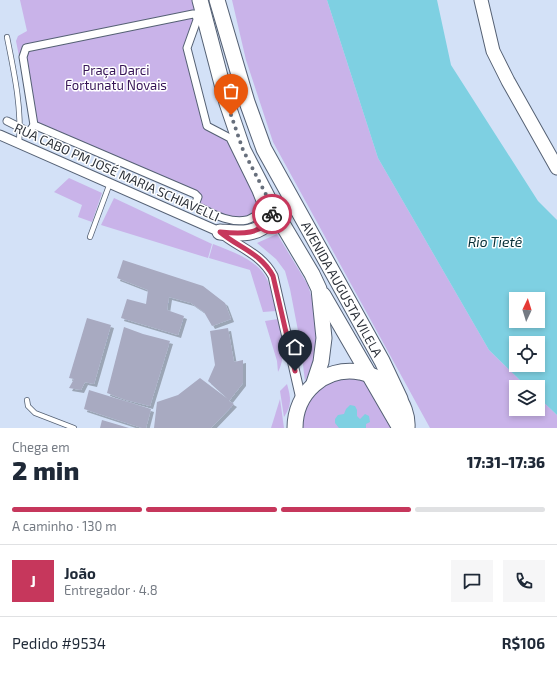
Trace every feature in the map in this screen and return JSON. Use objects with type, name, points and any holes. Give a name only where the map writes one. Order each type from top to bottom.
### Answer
[{"type":"main road","name":"AVENIDA AUGUSTA VILELA","points":[[200,0],[227,103],[243,150],[274,210],[320,289],[324,338],[321,362],[314,384]]},
{"type":"main road","name":"AVENIDA AUGUSTA VILELA","points":[[217,0],[247,102],[264,149],[382,361],[402,405]]},
{"type":"main road","points":[[225,0],[236,64]]},
{"type":"main road","points":[[481,0],[493,51],[508,81],[557,168]]},
{"type":"main road","points":[[220,232],[241,234],[258,230],[269,221],[274,210]]},
{"type":"main road","points":[[320,289],[400,428]]},
{"type":"main road","points":[[295,428],[295,417],[301,399],[314,384],[331,374],[351,371],[370,374],[387,384],[416,428]]},
{"type":"main road","points":[[402,405],[407,428]]},
{"type":"street","points":[[7,121],[29,132],[34,125],[23,57],[26,48],[196,14],[197,20],[187,48],[207,126],[230,138],[262,206],[258,214],[247,220],[235,220],[221,217],[194,205],[198,197],[195,194],[34,125]]},
{"type":"street","name":"RUA CABO PM JOSÉ MARIA SCHIAVELLI","points":[[0,135],[220,232],[231,240],[250,250],[260,258],[268,266],[273,276],[301,399]]},
{"type":"lane","points":[[7,37],[16,87],[20,128],[19,143]]},
{"type":"lane","points":[[90,237],[110,183]]},
{"type":"lane","points":[[27,400],[28,406],[35,413],[74,428]]},
{"type":"green space","name":"Praça Darci Fortunatu Novais","points":[[20,0],[194,0],[198,11],[189,49],[209,125],[233,137],[260,195],[260,216],[221,220],[191,207],[195,198],[33,127],[16,41],[18,36],[27,31]]},
{"type":"green space","points":[[232,0],[327,0],[378,158],[489,350],[509,369],[509,372],[512,372],[520,380],[509,380],[509,416],[545,416],[545,404],[557,415],[557,428],[430,428],[273,142],[246,60]]},
{"type":"green space","points":[[69,178],[102,193],[92,222],[78,217],[82,205],[54,192]]},
{"type":"green space","points":[[114,198],[212,244],[208,258],[101,225]]},
{"type":"green space","points":[[277,234],[308,285],[319,323],[314,362],[305,381],[300,341],[285,271],[276,259],[257,243]]},
{"type":"green space","points":[[213,244],[246,258],[260,269],[269,284],[276,311],[263,312],[250,270],[209,258]]},
{"type":"green space","points":[[278,319],[283,353],[281,366],[278,372],[277,361],[265,321]]},
{"type":"green space","points":[[344,377],[366,380],[392,428],[301,428],[302,419],[312,395],[327,383]]},
{"type":"green space","points":[[287,384],[290,405],[284,417],[280,391]]},
{"type":"green space","points":[[280,399],[284,428],[271,428]]},
{"type":"water","name":"Rio Tietê","points":[[327,0],[437,0],[451,65],[538,201],[557,220],[557,415],[545,404],[545,380],[520,380],[512,372],[545,372],[545,336],[509,336],[509,369],[489,350],[378,158]]},
{"type":"water","points":[[350,405],[355,406],[357,416],[360,419],[365,414],[369,416],[370,422],[366,424],[366,428],[339,428],[335,423],[335,419],[338,415],[344,414]]},
{"type":"building","points":[[123,260],[203,286],[225,303],[231,319],[212,326],[204,312],[191,303],[169,297],[167,310],[184,316],[178,335],[121,318],[127,299],[146,304],[148,290],[117,278]]},
{"type":"building","points":[[87,318],[111,325],[94,384],[85,382],[81,390],[69,388],[74,379],[69,378]]},
{"type":"building","points":[[124,327],[170,341],[150,406],[126,400],[107,393]]},
{"type":"building","points":[[228,328],[234,362],[243,360],[243,383],[229,401],[234,404],[211,428],[154,428],[157,402],[178,395],[200,378],[228,399],[208,381],[215,365],[210,331]]},
{"type":"building","points":[[89,390],[151,409],[146,428],[84,409]]},
{"type":"building","points":[[102,420],[129,428],[100,428]]},
{"type":"way so far","points":[[231,115],[243,150],[274,210],[272,214]]},
{"type":"route","points":[[272,214],[269,221],[258,230],[241,234],[220,232],[242,247],[250,250],[268,266],[276,287],[295,371]]}]
